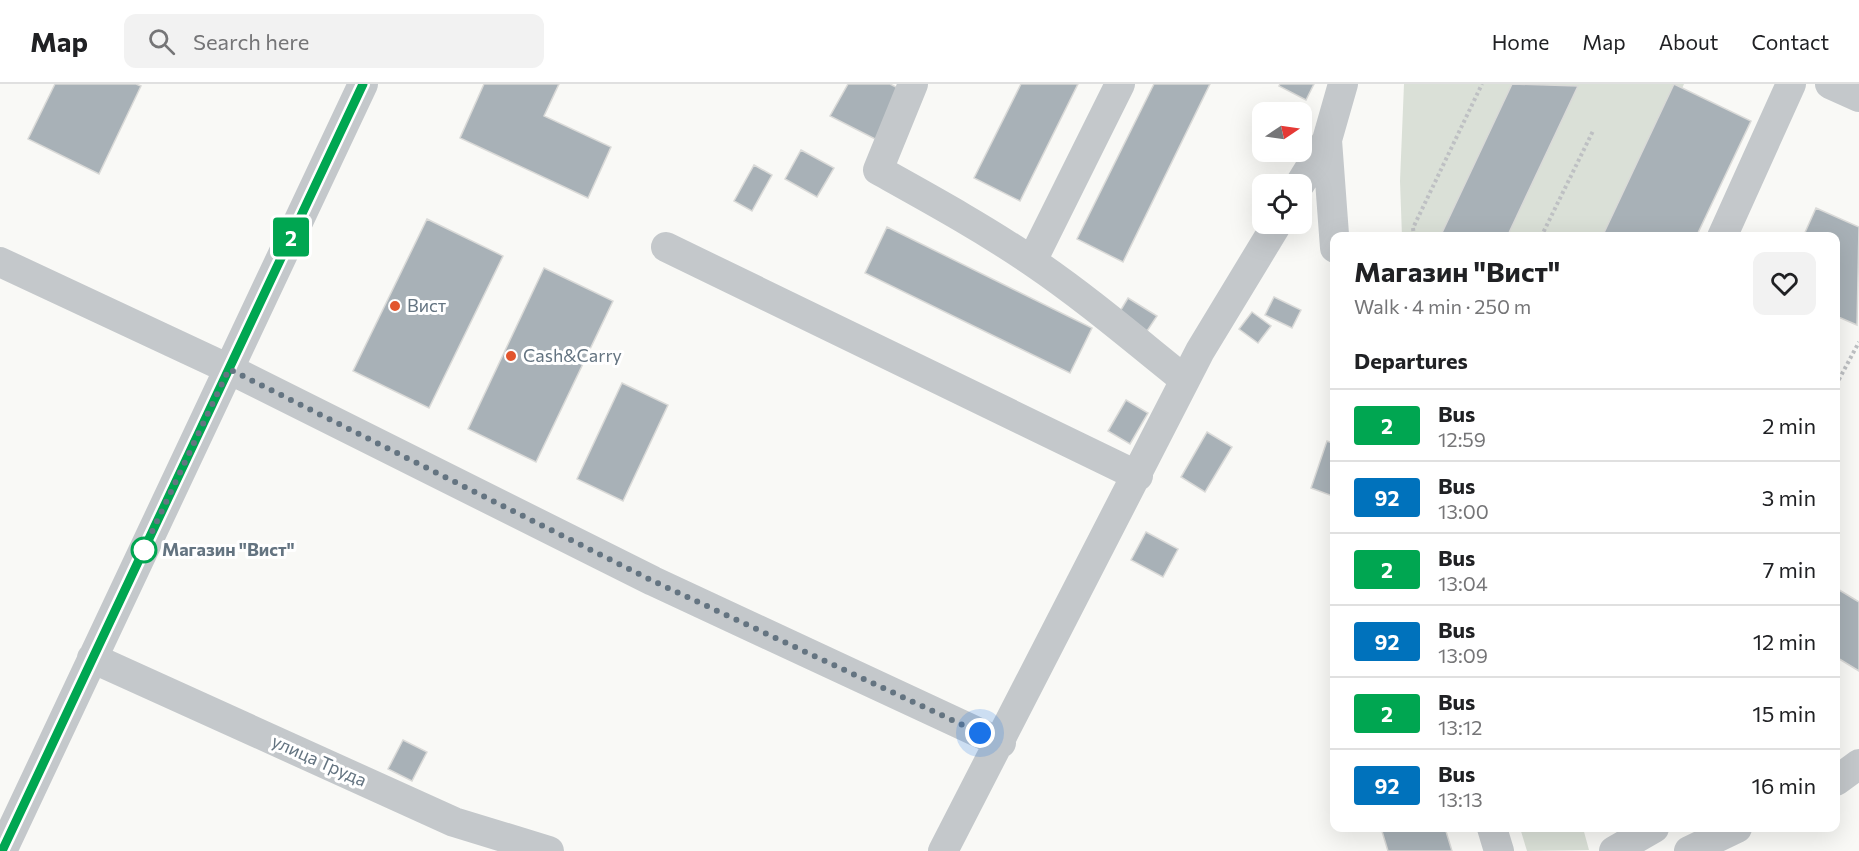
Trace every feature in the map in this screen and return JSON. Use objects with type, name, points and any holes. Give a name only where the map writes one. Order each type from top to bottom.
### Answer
[{"type":"street","points":[[2,851],[363,84]]},
{"type":"street","points":[[913,84],[878,170],[956,214],[1032,261],[1090,303],[1185,380]]},
{"type":"street","points":[[1032,261],[1120,84]]},
{"type":"street","points":[[1306,174],[1327,140],[1343,84]]},
{"type":"street","points":[[1724,232],[1791,84]]},
{"type":"street","points":[[1327,140],[1334,232]]},
{"type":"street","points":[[943,851],[1001,743],[1200,351],[1270,234]]},
{"type":"street","points":[[666,247],[1138,476]]},
{"type":"street","points":[[0,262],[229,369],[653,581],[1001,743]]},
{"type":"street","name":"улица Труда","points":[[92,658],[454,822],[549,851]]},
{"type":"street","points":[[1840,778],[1859,764]]},
{"type":"street","points":[[1493,832],[1499,851]]},
{"type":"street","points":[[1614,851],[1647,832]]},
{"type":"street","points":[[1689,851],[1729,832]]},
{"type":"path","points":[[1413,232],[1413,228],[1482,84]]},
{"type":"path","points":[[1543,232],[1593,131]]},
{"type":"path","points":[[1840,378],[1859,342]]},
{"type":"shaded area","points":[[1404,84],[1684,84],[1620,232],[1402,232],[1400,181]]},
{"type":"shaded area","points":[[1521,832],[1584,832],[1589,850],[1527,851]]},
{"type":"building","points":[[55,84],[136,84],[141,86],[99,174],[28,139]]},
{"type":"building","points":[[484,84],[559,84],[544,116],[611,147],[588,198],[460,138]]},
{"type":"building","points":[[848,84],[890,84],[904,91],[879,141],[830,116]]},
{"type":"building","points":[[1021,84],[1078,84],[1020,201],[974,178]]},
{"type":"building","points":[[1154,84],[1210,84],[1123,262],[1077,239]]},
{"type":"building","points":[[1280,84],[1314,84],[1306,100],[1279,86]]},
{"type":"building","points":[[1512,84],[1578,86],[1509,232],[1442,232]]},
{"type":"building","points":[[1674,84],[1751,121],[1698,232],[1604,232]]},
{"type":"building","points":[[801,150],[834,168],[817,197],[785,179]]},
{"type":"building","points":[[754,165],[772,175],[752,211],[734,201]]},
{"type":"building","points":[[1816,208],[1859,227],[1857,325],[1840,318],[1840,232],[1805,232]]},
{"type":"building","points":[[427,219],[503,256],[429,408],[353,371]]},
{"type":"building","points":[[887,227],[1092,328],[1070,373],[865,273]]},
{"type":"building","points":[[544,268],[613,301],[536,462],[468,429]]},
{"type":"building","points":[[1274,297],[1301,310],[1292,328],[1265,315]]},
{"type":"building","points":[[1128,298],[1157,316],[1147,331],[1119,313]]},
{"type":"building","points":[[1252,312],[1271,326],[1258,343],[1239,329]]},
{"type":"building","points":[[622,383],[668,405],[623,501],[577,479]]},
{"type":"building","points":[[1126,400],[1148,413],[1130,444],[1108,431]]},
{"type":"building","points":[[1207,432],[1232,447],[1205,492],[1181,477]]},
{"type":"building","points":[[1327,441],[1330,442],[1330,495],[1311,488]]},
{"type":"building","points":[[1146,532],[1178,549],[1163,577],[1131,560]]},
{"type":"building","points":[[1840,590],[1859,602],[1859,671],[1840,659]]},
{"type":"building","points":[[403,740],[427,752],[412,781],[388,769]]},
{"type":"building","points":[[1382,832],[1446,832],[1452,851],[1388,851]]},
{"type":"bus line","name":"2","points":[[2,851],[363,84]]},
{"type":"place","name":"Вист","points":[[395,306]]},
{"type":"place","name":"Cash&Carry","points":[[511,356]]},
{"type":"place","name":"Магазин \"Вист\"","points":[[144,550]]},
{"type":"route","points":[[144,550],[141,555],[229,369],[653,581],[980,733]]}]
